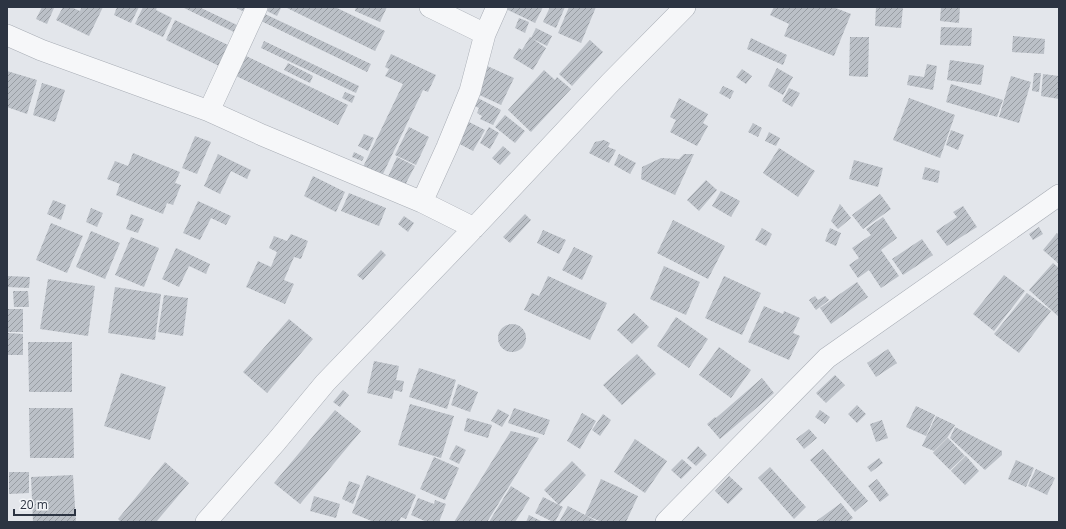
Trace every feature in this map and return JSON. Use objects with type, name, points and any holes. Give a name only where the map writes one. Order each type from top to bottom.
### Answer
[{"type":"street","points":[[209,111],[257,7]]},
{"type":"street","points":[[430,7],[484,34]]},
{"type":"street","points":[[422,202],[470,91],[484,34],[497,7]]},
{"type":"street","points":[[206,522],[325,383],[474,228],[609,84],[685,7]]},
{"type":"street","points":[[7,35],[41,50],[209,111],[262,135],[422,202],[474,228]]},
{"type":"street","points":[[666,522],[827,358],[1059,196]]},
{"type":"building","points":[[42,7],[54,8],[47,24],[36,19]]},
{"type":"building","points":[[63,7],[71,7],[80,11],[82,7],[103,7],[89,36],[56,20]]},
{"type":"building","points":[[117,7],[139,7],[131,23],[114,15]]},
{"type":"building","points":[[143,7],[157,7],[156,10],[172,18],[163,37],[135,24]]},
{"type":"building","points":[[182,7],[199,7],[237,25],[234,32]]},
{"type":"building","points":[[234,7],[249,7],[247,13]]},
{"type":"building","points":[[269,7],[281,8],[277,16],[267,11]]},
{"type":"building","points":[[285,7],[335,7],[385,31],[375,51]]},
{"type":"building","points":[[356,7],[387,7],[380,22],[355,11]]},
{"type":"building","points":[[502,7],[543,7],[535,23]]},
{"type":"building","points":[[550,7],[565,7],[556,28],[543,22]]},
{"type":"building","points":[[569,7],[596,7],[581,43],[558,33]]},
{"type":"building","points":[[774,7],[833,7],[851,14],[834,56],[784,36],[789,24],[770,15]]},
{"type":"building","points":[[876,7],[903,7],[901,28],[875,26]]},
{"type":"building","points":[[941,7],[960,7],[959,23],[940,21]]},
{"type":"building","points":[[265,14],[371,64],[367,72],[261,21]]},
{"type":"building","points":[[519,18],[529,22],[525,33],[515,28]]},
{"type":"building","points":[[175,20],[228,45],[219,66],[166,40]]},
{"type":"building","points":[[941,27],[972,28],[971,46],[940,45]]},
{"type":"building","points":[[536,28],[552,36],[547,46],[531,38]]},
{"type":"building","points":[[1013,36],[1045,39],[1044,54],[1012,52]]},
{"type":"building","points":[[530,37],[546,48],[533,70],[513,58],[519,48],[522,50]]},
{"type":"building","points":[[850,37],[869,37],[868,77],[849,76]]},
{"type":"building","points":[[751,38],[787,55],[783,65],[747,49]]},
{"type":"building","points":[[590,40],[603,52],[572,86],[559,74]]},
{"type":"building","points":[[264,41],[359,86],[356,93],[261,48]]},
{"type":"building","points":[[391,54],[436,75],[428,92],[423,90],[382,176],[363,167],[403,84],[385,76],[389,69],[385,67]]},
{"type":"building","points":[[244,55],[348,105],[338,125],[234,75]]},
{"type":"building","points":[[950,60],[984,65],[981,85],[947,80]]},
{"type":"building","points":[[288,63],[313,76],[310,83],[284,70]]},
{"type":"building","points":[[927,64],[937,66],[933,90],[907,85],[909,75],[924,77]]},
{"type":"building","points":[[485,65],[514,78],[501,105],[473,92]]},
{"type":"building","points":[[777,68],[793,77],[783,95],[768,86]]},
{"type":"building","points":[[742,69],[752,76],[746,84],[736,77]]},
{"type":"building","points":[[544,70],[555,80],[557,77],[571,89],[531,132],[508,110]]},
{"type":"building","points":[[7,71],[37,80],[27,114],[7,107]]},
{"type":"building","points":[[1034,73],[1041,73],[1039,92],[1032,91]]},
{"type":"building","points":[[1043,74],[1059,76],[1059,99],[1041,96]]},
{"type":"building","points":[[1011,76],[1031,82],[1019,123],[999,117]]},
{"type":"building","points":[[42,83],[65,90],[55,122],[33,115]]},
{"type":"building","points":[[951,84],[1003,100],[997,117],[946,102]]},
{"type":"building","points":[[723,86],[734,91],[730,99],[719,93]]},
{"type":"building","points":[[789,88],[800,93],[792,107],[782,101]]},
{"type":"building","points":[[345,92],[355,96],[352,103],[342,98]]},
{"type":"building","points":[[476,97],[501,110],[493,125],[480,119],[482,116],[477,113],[479,108],[472,105]]},
{"type":"building","points":[[679,98],[708,114],[703,123],[708,126],[697,146],[670,132],[676,120],[670,117]]},
{"type":"building","points":[[909,98],[955,115],[940,158],[893,140]]},
{"type":"building","points":[[505,115],[525,131],[515,143],[495,127]]},
{"type":"building","points":[[467,121],[485,130],[473,151],[456,142]]},
{"type":"building","points":[[753,123],[762,128],[758,137],[748,132]]},
{"type":"building","points":[[409,127],[429,137],[416,165],[395,155]]},
{"type":"building","points":[[489,127],[499,133],[490,149],[480,143]]},
{"type":"building","points":[[951,130],[964,135],[958,150],[946,145]]},
{"type":"building","points":[[769,132],[780,138],[776,146],[765,141]]},
{"type":"building","points":[[364,134],[374,138],[368,151],[358,146]]},
{"type":"building","points":[[195,136],[211,142],[197,174],[182,168]]},
{"type":"building","points":[[604,140],[610,143],[608,147],[616,150],[609,163],[589,153],[595,142]]},
{"type":"building","points":[[503,146],[511,153],[500,165],[492,158]]},
{"type":"building","points":[[779,148],[815,171],[798,197],[763,173]]},
{"type":"building","points":[[354,152],[364,157],[362,161],[352,157]]},
{"type":"building","points":[[133,153],[180,172],[175,183],[181,185],[173,205],[167,203],[163,214],[116,195],[120,184],[107,179],[115,161],[128,166]]},
{"type":"building","points":[[218,154],[251,170],[247,179],[231,171],[220,194],[204,186]]},
{"type":"building","points":[[619,154],[636,163],[630,174],[614,165]]},
{"type":"building","points":[[684,154],[694,154],[675,195],[641,179],[642,167],[661,158],[679,159]]},
{"type":"building","points":[[397,157],[415,166],[404,187],[387,179]]},
{"type":"building","points":[[854,160],[883,168],[878,187],[849,179]]},
{"type":"building","points":[[925,167],[940,171],[938,183],[922,179]]},
{"type":"building","points":[[313,176],[345,192],[336,212],[304,196]]},
{"type":"building","points":[[706,180],[717,190],[699,211],[687,200]]},
{"type":"building","points":[[721,191],[740,201],[731,217],[712,206]]},
{"type":"building","points":[[349,193],[386,208],[379,226],[341,211]]},
{"type":"building","points":[[880,194],[891,209],[863,229],[852,215]]},
{"type":"building","points":[[53,200],[66,205],[61,220],[47,214]]},
{"type":"building","points":[[198,201],[231,216],[226,225],[211,218],[200,240],[183,233]]},
{"type":"building","points":[[840,204],[851,218],[838,229],[831,221]]},
{"type":"building","points":[[963,206],[977,227],[947,246],[936,231],[957,217],[953,212]]},
{"type":"building","points":[[91,208],[103,213],[97,227],[86,222]]},
{"type":"building","points":[[131,214],[144,219],[138,233],[126,229]]},
{"type":"building","points":[[525,214],[531,220],[510,243],[503,237]]},
{"type":"building","points":[[404,216],[414,223],[408,232],[398,224]]},
{"type":"building","points":[[883,217],[897,238],[881,250],[899,276],[881,288],[869,270],[858,278],[849,265],[859,258],[852,248],[871,235],[866,229]]},
{"type":"building","points":[[673,220],[725,246],[708,279],[657,253]]},
{"type":"building","points":[[51,223],[83,236],[67,273],[36,260]]},
{"type":"building","points":[[1039,227],[1043,234],[1033,240],[1029,234]]},
{"type":"building","points":[[762,228],[772,234],[766,246],[755,240]]},
{"type":"building","points":[[830,228],[841,233],[836,246],[825,241]]},
{"type":"building","points":[[543,230],[566,240],[559,254],[537,243]]},
{"type":"building","points":[[91,231],[120,243],[105,279],[76,267]]},
{"type":"building","points":[[1057,233],[1059,235],[1059,264],[1043,250]]},
{"type":"building","points":[[291,234],[308,241],[301,259],[294,257],[284,280],[294,284],[285,304],[246,287],[258,261],[271,267],[277,252],[269,248],[274,236],[287,241]]},
{"type":"building","points":[[131,237],[159,248],[144,287],[115,275]]},
{"type":"building","points":[[922,239],[933,255],[903,275],[892,259]]},
{"type":"building","points":[[574,247],[593,256],[582,280],[562,270]]},
{"type":"building","points":[[176,248],[210,264],[206,274],[189,266],[179,287],[162,279]]},
{"type":"building","points":[[381,250],[386,255],[363,280],[357,275]]},
{"type":"building","points":[[1053,263],[1059,268],[1059,317],[1029,290]]},
{"type":"building","points":[[664,266],[700,282],[686,315],[650,299]]},
{"type":"building","points":[[1004,275],[1025,291],[994,331],[973,314]]},
{"type":"building","points":[[7,276],[30,277],[29,288],[7,287]]},
{"type":"building","points":[[548,276],[607,303],[590,340],[524,310],[532,293],[539,296]]},
{"type":"building","points":[[724,276],[761,293],[742,335],[705,318]]},
{"type":"building","points":[[48,279],[95,286],[88,336],[40,329]]},
{"type":"building","points":[[857,282],[868,297],[831,324],[820,308]]},
{"type":"building","points":[[115,287],[161,294],[155,340],[108,333]]},
{"type":"building","points":[[13,291],[28,291],[29,307],[14,307]]},
{"type":"building","points":[[1027,293],[1051,311],[1019,353],[994,334]]},
{"type":"building","points":[[164,295],[188,298],[183,336],[158,332]]},
{"type":"building","points":[[815,296],[818,300],[825,296],[829,300],[816,310],[809,300]]},
{"type":"building","points":[[764,306],[783,314],[784,311],[800,318],[793,333],[800,336],[789,360],[748,342]]},
{"type":"building","points":[[7,309],[23,309],[23,332],[7,332]]},
{"type":"building","points":[[634,313],[649,327],[632,344],[617,330]]},
{"type":"building","points":[[676,317],[708,339],[689,368],[657,346]]},
{"type":"building","points":[[289,319],[313,339],[267,393],[243,372]]},
{"type":"building","points":[[512,324],[522,328],[526,338],[522,348],[512,352],[502,348],[498,338],[502,328]]},
{"type":"building","points":[[7,333],[23,334],[23,355],[7,355]]},
{"type":"building","points":[[28,342],[72,342],[72,392],[29,392]]},
{"type":"building","points":[[719,347],[751,370],[731,398],[699,375]]},
{"type":"building","points":[[888,349],[897,363],[876,377],[867,363]]},
{"type":"building","points":[[637,354],[656,374],[622,405],[603,385]]},
{"type":"building","points":[[374,361],[399,366],[396,380],[404,381],[402,392],[394,390],[392,399],[367,393]]},
{"type":"building","points":[[419,368],[456,380],[447,409],[409,397]]},
{"type":"building","points":[[121,373],[166,387],[150,440],[104,426]]},
{"type":"building","points":[[835,375],[845,385],[826,403],[816,393]]},
{"type":"building","points":[[762,378],[774,393],[720,439],[707,424]]},
{"type":"building","points":[[458,384],[478,392],[470,412],[451,405]]},
{"type":"building","points":[[343,390],[349,395],[340,407],[333,402]]},
{"type":"building","points":[[410,404],[454,416],[441,458],[398,445]]},
{"type":"building","points":[[857,405],[866,414],[857,423],[848,414]]},
{"type":"building","points":[[916,406],[935,415],[926,436],[906,427]]},
{"type":"building","points":[[29,408],[73,408],[74,458],[30,458]]},
{"type":"building","points":[[514,408],[550,420],[544,435],[508,423]]},
{"type":"building","points":[[498,409],[509,415],[502,427],[491,421]]},
{"type":"building","points":[[335,410],[361,431],[300,504],[274,483]]},
{"type":"building","points":[[820,410],[830,417],[825,424],[815,417]]},
{"type":"building","points":[[582,413],[596,421],[580,449],[567,441]]},
{"type":"building","points":[[603,414],[611,420],[600,436],[592,430]]},
{"type":"building","points":[[936,416],[955,425],[947,438],[934,451],[922,446]]},
{"type":"building","points":[[467,418],[492,425],[488,438],[464,431]]},
{"type":"building","points":[[882,420],[888,438],[876,442],[870,424]]},
{"type":"building","points":[[955,427],[1002,451],[1002,455],[985,470],[950,438]]},
{"type":"building","points":[[809,429],[817,438],[804,449],[796,439]]},
{"type":"building","points":[[511,431],[539,438],[487,522],[454,522]]},
{"type":"building","points":[[948,438],[965,456],[950,470],[933,453]]},
{"type":"building","points":[[635,439],[667,461],[645,493],[614,472]]},
{"type":"building","points":[[456,445],[466,450],[459,464],[449,459]]},
{"type":"building","points":[[698,446],[707,455],[696,466],[687,458]]},
{"type":"building","points":[[823,449],[868,501],[855,512],[810,460]]},
{"type":"building","points":[[966,456],[979,471],[965,485],[951,471]]},
{"type":"building","points":[[434,457],[459,468],[445,500],[420,489]]},
{"type":"building","points":[[879,458],[883,463],[871,472],[867,467]]},
{"type":"building","points":[[682,459],[692,468],[681,479],[671,470]]},
{"type":"building","points":[[1016,460],[1034,468],[1026,487],[1008,479]]},
{"type":"building","points":[[572,461],[586,475],[559,505],[544,490]]},
{"type":"building","points":[[165,462],[189,483],[156,522],[121,522],[118,519]]},
{"type":"building","points":[[770,467],[806,507],[794,519],[758,478]]},
{"type":"building","points":[[1036,469],[1055,478],[1047,495],[1028,486]]},
{"type":"building","points":[[9,472],[29,472],[29,493],[9,494]]},
{"type":"building","points":[[73,475],[76,522],[33,522],[31,477]]},
{"type":"building","points":[[367,475],[416,495],[406,519],[401,517],[399,522],[374,522],[352,513]]},
{"type":"building","points":[[729,476],[743,489],[728,504],[715,491]]},
{"type":"building","points":[[601,479],[638,496],[626,522],[602,522],[585,515]]},
{"type":"building","points":[[877,479],[889,495],[880,502],[868,486]]},
{"type":"building","points":[[349,481],[360,485],[353,504],[342,499]]},
{"type":"building","points":[[511,486],[530,498],[515,522],[489,522]]},
{"type":"building","points":[[314,496],[340,504],[336,518],[310,511]]},
{"type":"building","points":[[543,497],[563,507],[555,522],[535,513]]},
{"type":"building","points":[[418,498],[434,504],[435,500],[446,504],[439,522],[427,522],[411,515]]},
{"type":"building","points":[[841,503],[853,518],[848,522],[815,522]]},
{"type":"building","points":[[568,506],[585,515],[598,522],[559,522]]},
{"type":"building","points":[[529,515],[543,522],[526,522]]}]
